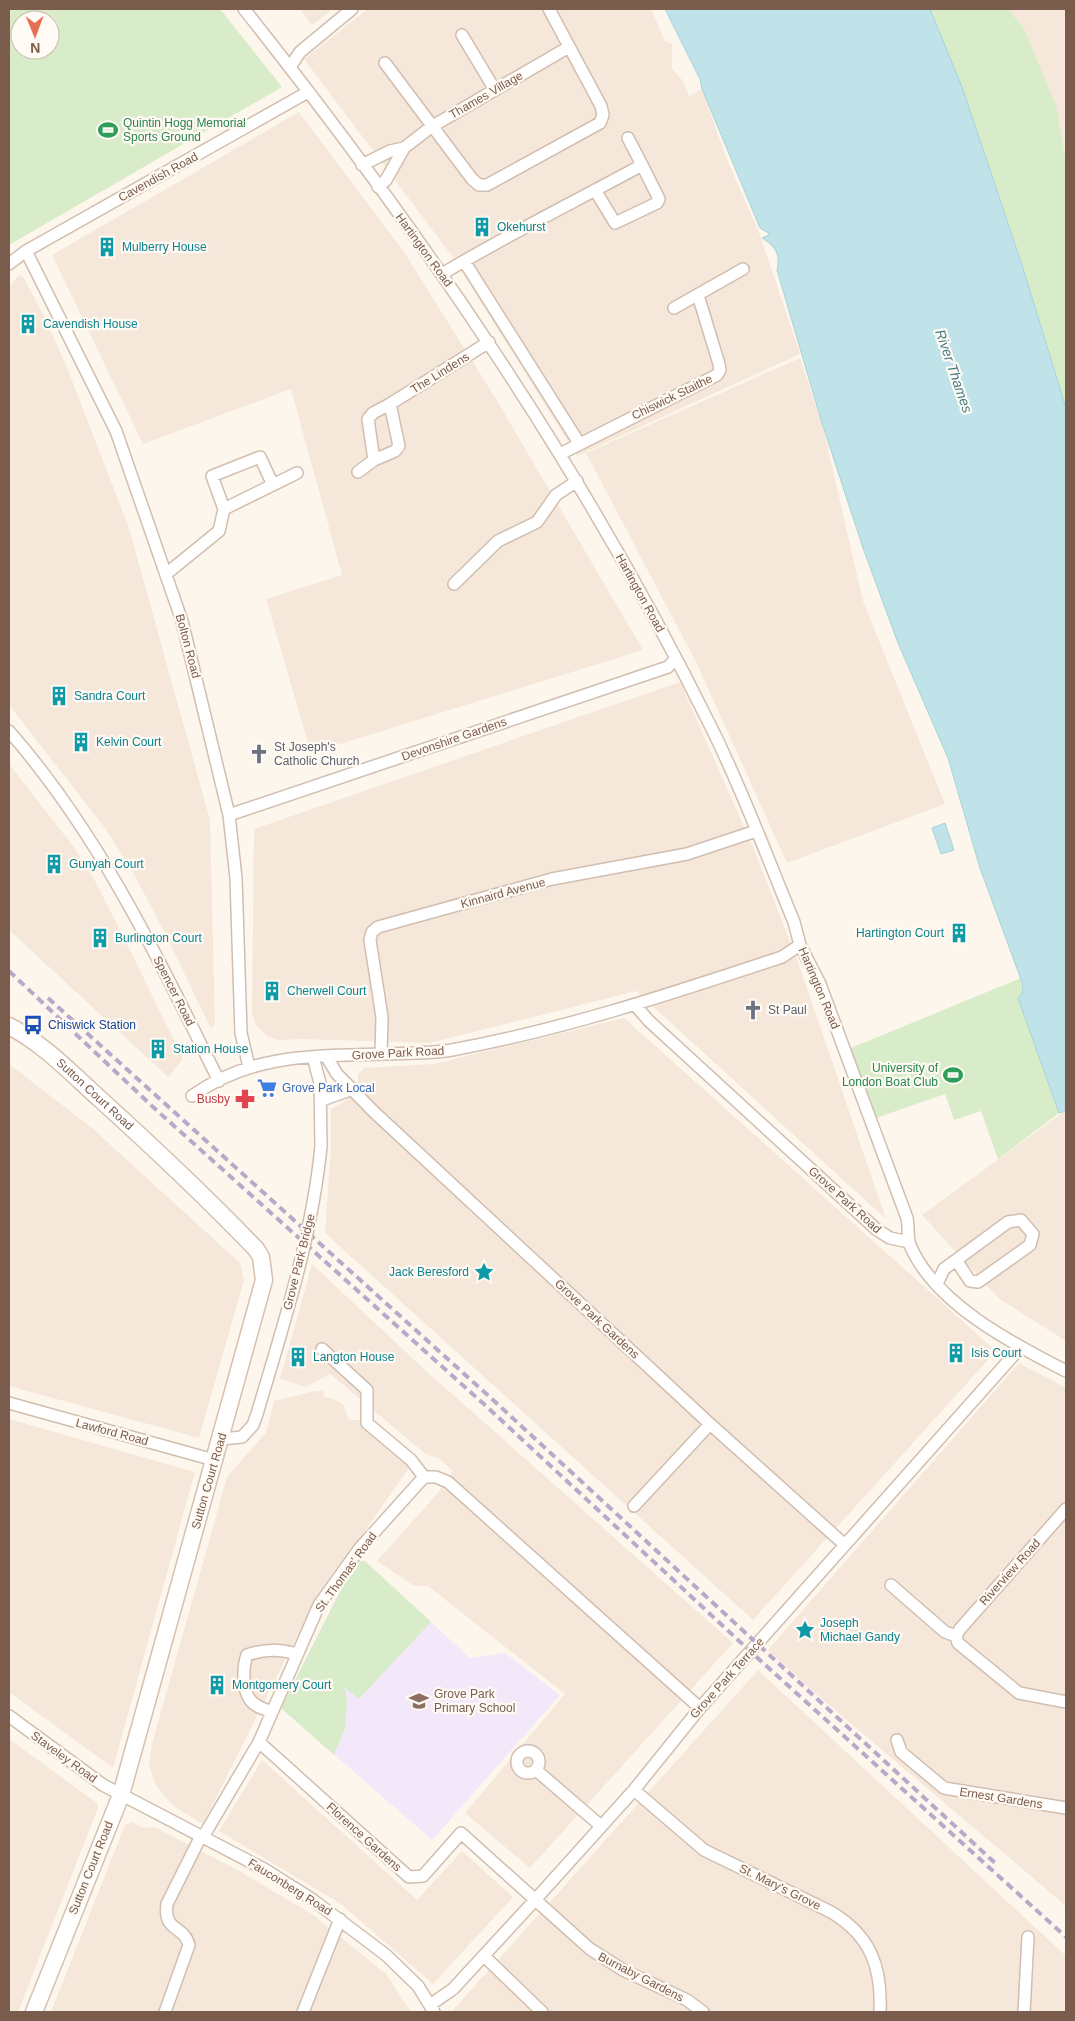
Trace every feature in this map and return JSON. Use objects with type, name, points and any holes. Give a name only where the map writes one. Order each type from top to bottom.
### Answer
[{"type":"street","name":"Hartington Road","points":[[244,9],[290,67],[442,274],[489,342],[577,481],[675,659],[728,761],[794,922],[800,946],[820,984],[907,1218],[909,1242]]},
{"type":"street","points":[[290,67],[300,52],[352,9]]},
{"type":"street","points":[[385,63],[472,179],[479,185],[487,185],[600,123],[603,115],[601,106],[549,9]]},
{"type":"street","points":[[462,35],[495,90]]},
{"type":"street","name":"Thames Village","points":[[378,187],[386,180],[404,148],[432,127],[569,47]]},
{"type":"street","name":"Cavendish Road","points":[[9,264],[26,251],[308,92]]},
{"type":"street","points":[[595,190],[614,223],[656,203],[659,199],[658,193],[628,138]]},
{"type":"street","name":"Thames Village","points":[[362,165],[390,151],[404,148]]},
{"type":"street","points":[[442,274],[642,165]]},
{"type":"street","name":"Bolton Road","points":[[26,251],[116,431],[189,646],[230,815],[236,878],[240,1021],[249,1067]]},
{"type":"street","points":[[464,261],[579,444]]},
{"type":"street","points":[[674,308],[743,269]]},
{"type":"street","name":"Chiswick Staithe","points":[[560,454],[717,376],[720,370],[719,364],[698,295]]},
{"type":"street","name":"The Lindens","points":[[374,460],[368,419],[373,413],[489,342]]},
{"type":"street","points":[[358,472],[374,460],[395,451],[399,446],[390,404]]},
{"type":"street","points":[[166,574],[219,531],[224,509],[212,476],[260,457],[273,485]]},
{"type":"street","points":[[224,509],[297,473]]},
{"type":"street","points":[[454,584],[498,541],[537,522],[556,495],[577,481]]},
{"type":"street","name":"Devonshire Gardens","points":[[230,815],[668,667],[675,659]]},
{"type":"street","name":"Spencer Road","points":[[9,731],[72,813],[110,870],[152,947],[218,1080]]},
{"type":"street","name":"Kinnaird Avenue","points":[[381,1054],[382,1017],[370,940],[372,932],[378,927],[552,879],[686,854],[756,830]]},
{"type":"street","name":"Grove Park Road","points":[[192,1096],[218,1080],[272,1060],[326,1056],[428,1053],[452,1050],[563,1026],[636,1006],[782,957],[800,946]]},
{"type":"street","name":"Grove Park Road","points":[[636,1006],[649,1021],[876,1229],[890,1238],[909,1242]]},
{"type":"street","name":"Sutton Court Road","points":[[15,1030],[53,1056],[183,1174],[256,1249],[261,1258],[264,1280],[121,1795],[34,2012]]},
{"type":"street","name":"Grove Park Gardens","points":[[326,1056],[338,1074],[374,1112],[710,1424],[845,1545]]},
{"type":"street","name":"Grove Park Bridge","points":[[221,1439],[242,1437],[253,1425],[285,1320],[312,1211],[321,1146],[322,1100],[319,1076],[313,1057]]},
{"type":"street","points":[[322,1100],[353,1088]]},
{"type":"street","points":[[937,1284],[944,1269],[956,1260],[1008,1222],[1021,1220],[1033,1234],[1030,1245],[978,1282],[970,1281],[956,1260]]},
{"type":"street","points":[[909,1242],[922,1269],[982,1324],[1020,1348],[1066,1371]]},
{"type":"street","name":"Grove Park Terrace","points":[[432,2008],[484,1956],[634,1790],[700,1708],[1020,1348]]},
{"type":"street","points":[[322,1349],[367,1390],[367,1423],[411,1460],[424,1478],[436,1478],[448,1482],[700,1708]]},
{"type":"street","name":"Lawford Road","points":[[9,1403],[214,1460]]},
{"type":"street","points":[[634,1506],[710,1424]]},
{"type":"street","name":"St. Thomas' Road","points":[[165,2012],[189,1945],[188,1939],[167,1921],[167,1904],[202,1836],[259,1742],[319,1605],[360,1548],[424,1478]]},
{"type":"street","name":"Riverview Road","points":[[956,1636],[960,1629],[1066,1509]]},
{"type":"street","points":[[891,1585],[945,1632],[956,1636],[958,1643],[1019,1693],[1066,1702]]},
{"type":"street","points":[[272,1712],[258,1706],[249,1698],[243,1665],[247,1655],[262,1650],[277,1649],[297,1654]]},
{"type":"street","name":"Staveley Road","points":[[9,1716],[104,1785],[121,1795]]},
{"type":"street","name":"Ernest Gardens","points":[[897,1740],[901,1752],[944,1788],[1066,1808]]},
{"type":"street","name":"Florence Gardens","points":[[259,1742],[409,1877],[423,1876],[461,1833],[535,1900]]},
{"type":"street","points":[[536,1770],[601,1826]]},
{"type":"street","name":"St. Mary's Grove","points":[[634,1790],[704,1850],[831,1912],[850,1924],[864,1939],[873,1956],[880,1985],[880,2012]]},
{"type":"street","name":"Fauconberg Road","points":[[121,1795],[264,1869],[340,1918],[407,1974],[418,1986],[432,2008]]},
{"type":"street","name":"Burnaby Gardens","points":[[535,1900],[578,1940],[601,1957],[623,1970],[688,2000],[704,2012]]},
{"type":"street","points":[[303,2012],[340,1918]]},
{"type":"street","points":[[1024,2012],[1028,1937]]},
{"type":"street","points":[[484,1956],[542,2012]]},
{"type":"shaded area","points":[[300,9],[333,9],[312,25]]},
{"type":"shaded area","points":[[368,9],[651,9],[665,41],[672,44],[672,68],[682,80],[689,96],[702,89],[726,157],[760,235],[800,354],[577,456],[452,256],[304,59]]},
{"type":"shaded area","points":[[1008,9],[1066,9],[1066,161],[1057,108],[1024,28]]},
{"type":"shaded area","points":[[299,112],[404,252],[496,399],[643,650],[311,753],[266,599],[342,575],[291,389],[143,444],[52,255]]},
{"type":"shaded area","points":[[19,275],[23,277],[43,314],[66,365],[129,528],[210,820],[215,1024],[211,1029],[163,929],[131,869],[105,828],[9,705],[9,287]]},
{"type":"shaded area","points":[[800,358],[822,423],[863,601],[945,804],[787,863],[696,662],[586,453]]},
{"type":"shaded area","points":[[680,682],[755,852],[798,962],[886,1219],[636,991],[430,1043],[279,1040],[268,1037],[256,1025],[252,1013],[254,829]]},
{"type":"shaded area","points":[[9,764],[73,846],[93,877],[183,1059],[168,1077],[9,930]]},
{"type":"shaded area","points":[[624,1018],[996,1351],[753,1620],[325,1233],[331,1148],[331,1109],[363,1091],[358,1083],[358,1074],[364,1068],[434,1064]]},
{"type":"shaded area","points":[[9,1064],[92,1128],[240,1263],[244,1280],[199,1438],[9,1386]]},
{"type":"shaded area","points":[[1066,1110],[1066,1341],[998,1298],[922,1215]]},
{"type":"shaded area","points":[[312,1264],[425,1370],[733,1643],[530,1868],[465,1813],[565,1694],[428,1586],[414,1586],[377,1561],[437,1494],[453,1471],[437,1457],[427,1455],[330,1374],[306,1387],[280,1379]]},
{"type":"shaded area","points":[[1019,1363],[1066,1388],[1066,1906],[809,1688],[768,1650]]},
{"type":"shaded area","name":"Montgomery Court","points":[[315,1391],[323,1391],[324,1397],[343,1404],[349,1420],[360,1420],[411,1465],[311,1608],[203,1824],[173,1806],[156,1786],[149,1765],[152,1744],[227,1477],[266,1433],[274,1401]]},
{"type":"shaded area","points":[[9,1419],[195,1472],[113,1768],[9,1692]]},
{"type":"shaded area","name":"Grove Park Primary School","points":[[365,1561],[470,1658],[505,1653],[560,1695],[432,1840],[281,1708],[355,1562]]},
{"type":"shaded area","points":[[758,1670],[1066,1956],[1066,2012],[453,2012]]},
{"type":"shaded area","points":[[9,1739],[97,1803],[98,1808],[18,2012],[9,2012]]},
{"type":"shaded area","points":[[262,1760],[417,1900],[462,1851],[513,1897],[433,1984],[341,1904],[219,1831]]},
{"type":"shaded area","points":[[132,1822],[144,1828],[154,1827],[236,1869],[312,1914],[386,1974],[411,2012],[51,2012],[125,1825]]},
{"type":"green space","name":"Quintin Hogg Memorial Sports Ground","points":[[9,9],[220,9],[282,87],[9,245]]},
{"type":"green space","points":[[930,9],[1008,9],[1024,28],[1057,108],[1066,161],[1066,408],[986,157]]},
{"type":"green space","name":"University of London Boat Club","points":[[1021,978],[1023,985],[1022,994],[1039,1057],[1059,1113],[998,1159],[981,1111],[954,1120],[945,1094],[876,1118],[851,1048]]},
{"type":"green space","points":[[365,1561],[431,1622],[359,1699],[345,1688],[347,1702],[345,1729],[334,1755],[281,1708],[355,1562]]},
{"type":"water","name":"River Thames","points":[[665,9],[930,9],[962,87],[1022,265],[1066,408],[1066,1111],[1059,1113],[1018,998],[1022,994],[1023,985],[980,868],[948,758],[898,643],[863,548],[822,423],[777,270],[778,259],[776,251],[774,247],[762,238],[770,234],[760,228],[702,89],[700,79]]},
{"type":"water","points":[[945,823],[954,850],[941,854],[932,828]]},
{"type":"railway","points":[[9,971],[153,1107],[486,1406],[751,1652],[1066,1937]]},
{"type":"railway","points":[[48,998],[492,1399],[995,1863]]},
{"type":"place","name":"Quintin Hogg Memorial Sports Ground","points":[[108,130]]},
{"type":"place","name":"Okehurst","points":[[482,227]]},
{"type":"place","name":"Mulberry House","points":[[107,247]]},
{"type":"place","name":"Cavendish House","points":[[28,324]]},
{"type":"place","name":"Sandra Court","points":[[59,696]]},
{"type":"place","name":"Kelvin Court","points":[[81,742]]},
{"type":"place","name":"St Joseph's Catholic Church","points":[[259,754]]},
{"type":"place","name":"Gunyah Court","points":[[54,864]]},
{"type":"place","name":"Hartington Court","points":[[959,933]]},
{"type":"place","name":"Burlington Court","points":[[100,938]]},
{"type":"place","name":"Cherwell Court","points":[[272,991]]},
{"type":"place","name":"St Paul","points":[[753,1010]]},
{"type":"place","name":"Chiswick Station","points":[[33,1025]]},
{"type":"place","name":"Station House","points":[[158,1049]]},
{"type":"place","name":"University of London Boat Club","points":[[953,1075]]},
{"type":"place","name":"Grove Park Local","points":[[267,1088]]},
{"type":"place","name":"Busby","points":[[245,1099]]},
{"type":"place","name":"Jack Beresford","points":[[484,1272]]},
{"type":"place","name":"Isis Court","points":[[956,1353]]},
{"type":"place","name":"Langton House","points":[[298,1357]]},
{"type":"place","name":"Joseph Michael Gandy","points":[[805,1630]]},
{"type":"place","name":"Montgomery Court","points":[[217,1685]]},
{"type":"place","name":"Grove Park Primary School","points":[[419,1701]]}]
